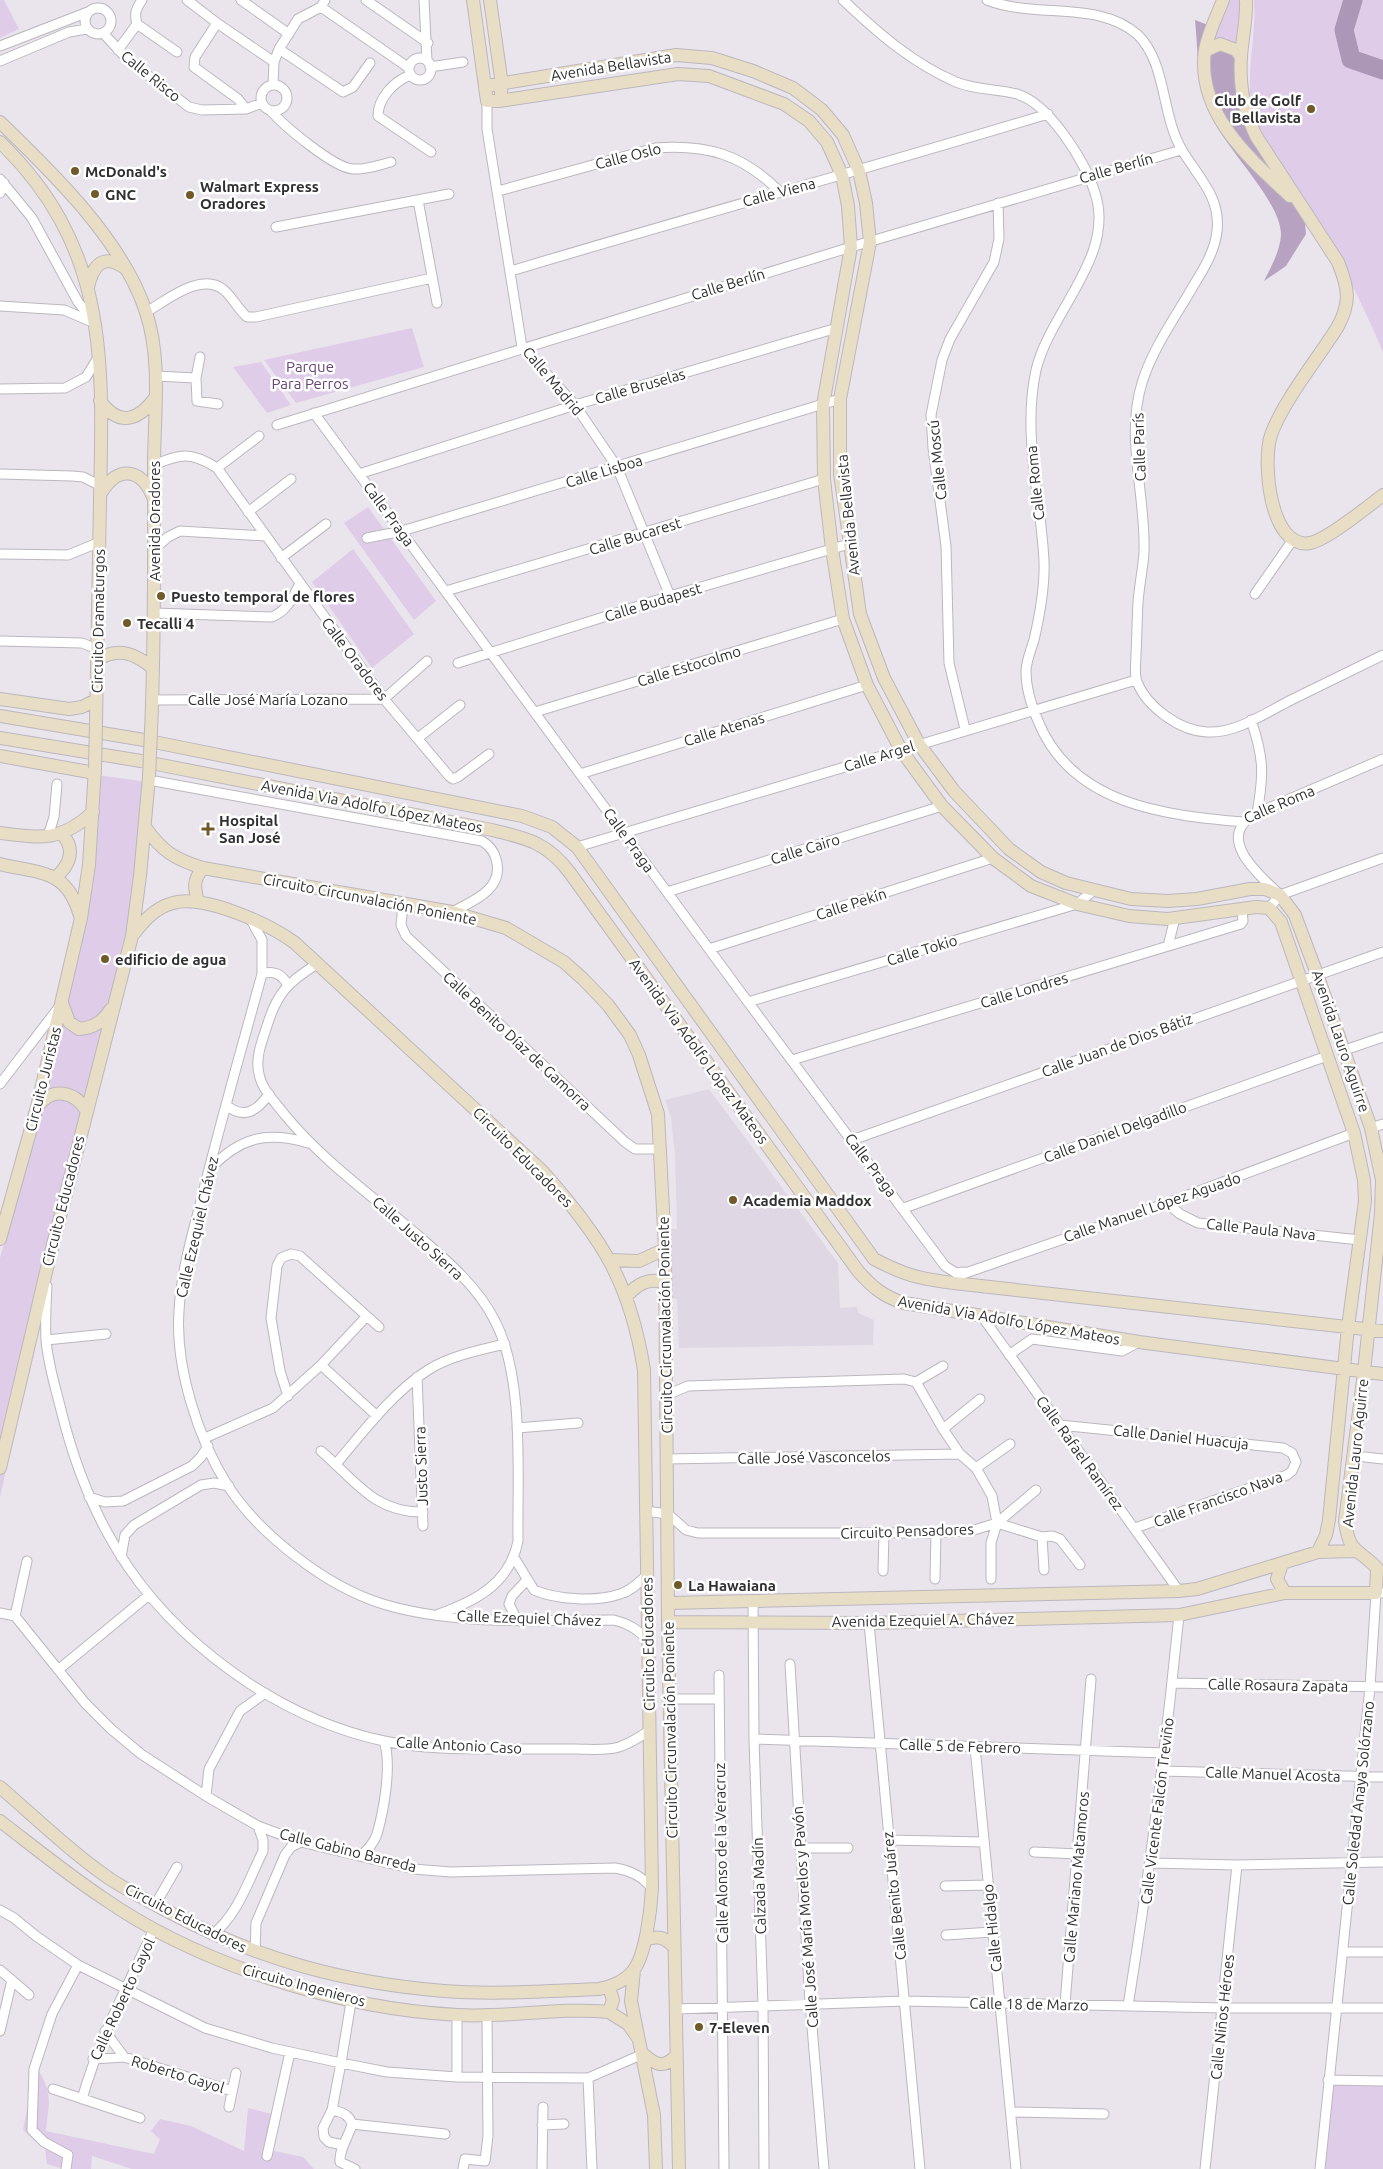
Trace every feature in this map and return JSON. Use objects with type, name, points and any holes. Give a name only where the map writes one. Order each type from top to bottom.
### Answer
[{"type":"main road","points":[[473,0],[486,86],[493,101]]},
{"type":"main road","points":[[490,0],[502,85],[493,101]]},
{"type":"main road","points":[[1223,0],[1205,51],[1211,100],[1223,126],[1254,162],[1306,211]]},
{"type":"main road","points":[[1246,0],[1247,14],[1241,57],[1243,98],[1247,118],[1256,136],[1338,262],[1346,280],[1348,296],[1345,314],[1338,328],[1279,417],[1271,437],[1268,458],[1269,484],[1283,532],[1292,541],[1303,544],[1322,538],[1383,495]]},
{"type":"main road","points":[[1205,51],[1212,46],[1220,44],[1229,45],[1241,57]]},
{"type":"main road","name":"Avenida Bellavista","points":[[486,86],[502,85],[676,55],[712,58],[753,71],[792,88],[822,110],[843,135],[859,171],[866,203],[870,242],[840,400],[840,474],[849,544],[860,614],[884,678],[920,744],[954,791],[1009,849],[1041,872],[1066,883],[1132,899],[1168,901],[1197,899],[1250,889],[1265,889],[1280,894]]},
{"type":"main road","name":"Avenida Bellavista","points":[[493,101],[678,74],[709,76],[784,104],[809,121],[827,142],[842,175],[848,206],[851,247],[823,405],[824,479],[832,549],[843,619],[867,685],[902,750],[942,806],[993,858],[1031,886],[1077,904],[1129,916],[1175,918],[1242,909],[1269,908]]},
{"type":"main road","name":"Avenida Oradores","points":[[0,122],[70,192],[127,270],[146,312],[155,376],[154,668],[149,778]]},
{"type":"main road","name":"Circuito Dramaturgos","points":[[0,142],[25,166],[57,211],[69,234],[88,287],[100,356],[101,490],[95,770],[89,865],[81,918]]},
{"type":"main road","points":[[88,287],[93,269],[101,263],[112,262],[127,270]]},
{"type":"main road","points":[[100,401],[112,414],[127,418],[140,414],[155,398]]},
{"type":"main road","points":[[101,490],[112,478],[119,474],[126,474],[140,478],[145,483],[154,500]]},
{"type":"main road","points":[[97,654],[128,652],[154,668]]},
{"type":"main road","points":[[0,700],[69,709],[82,707],[96,700]]},
{"type":"main road","name":"Avenida Via Adolfo López Mateos","points":[[0,716],[144,740],[522,816],[552,826],[577,847],[874,1259],[896,1271],[916,1278],[1383,1331]]},
{"type":"main road","name":"Avenida Via Adolfo López Mateos","points":[[0,738],[141,761],[492,830],[525,838],[544,847],[559,859],[570,873],[864,1278],[876,1291],[889,1298],[904,1303],[981,1314],[1139,1342],[1383,1374]]},
{"type":"main road","points":[[0,756],[95,770]]},
{"type":"main road","name":"Circuito Educadores","points":[[0,1468],[46,1268],[132,936],[149,778]]},
{"type":"main road","points":[[0,832],[48,836],[62,834],[73,829],[93,812]]},
{"type":"main road","name":"Circuito Circunvalación Poniente","points":[[144,826],[156,843],[169,855],[203,868],[452,912],[506,928],[539,945],[564,962],[608,1005],[630,1035],[639,1055],[658,1114],[665,1249],[668,1622],[679,2169]]},
{"type":"main road","points":[[56,877],[65,870],[70,855],[68,842],[62,834]]},
{"type":"main road","points":[[0,864],[56,877],[72,894],[81,918]]},
{"type":"main road","points":[[198,902],[194,883],[196,876],[203,868]]},
{"type":"main road","name":"Avenida Lauro Aguirre","points":[[1280,894],[1295,915],[1345,1050],[1377,1126],[1382,1180],[1380,1242],[1345,1521],[1346,1535],[1355,1551]]},
{"type":"main road","name":"Circuito Educadores","points":[[132,936],[149,914],[161,907],[184,900],[198,902],[275,928],[317,964],[542,1171],[577,1211],[610,1260],[627,1296],[638,1335],[644,1370],[652,1888],[645,1940],[634,1970]]},
{"type":"main road","name":"Avenida Lauro Aguirre","points":[[1269,908],[1281,922],[1354,1134],[1364,1180],[1360,1240],[1348,1327],[1329,1520],[1326,1535],[1318,1552]]},
{"type":"main road","name":"Circuito Juristas","points":[[0,1239],[37,1107],[81,918]]},
{"type":"main road","points":[[62,1003],[69,1022],[79,1029],[93,1027],[101,1022],[114,1004]]},
{"type":"main road","points":[[37,1107],[48,1096],[65,1093],[81,1102],[86,1110]]},
{"type":"main road","points":[[610,1260],[639,1261],[665,1249]]},
{"type":"main road","points":[[627,1296],[635,1287],[644,1282],[655,1280],[666,1282]]},
{"type":"main road","points":[[1355,1551],[1380,1568]]},
{"type":"main road","name":"Avenida Ezequiel A. Chávez","points":[[668,1603],[753,1603],[1179,1591],[1198,1588],[1318,1552],[1355,1551]]},
{"type":"main road","points":[[1282,1564],[1278,1571],[1277,1580],[1285,1593]]},
{"type":"main road","name":"Calle Soledad Anaya Solórzano","points":[[1380,1568],[1380,1593]]},
{"type":"main road","name":"Avenida Ezequiel A. Chávez","points":[[668,1622],[869,1623],[1178,1615],[1285,1593],[1380,1593]]},
{"type":"main road","name":"Circuito Educadores","points":[[0,1787],[71,1849],[104,1874],[155,1905],[212,1935],[255,1952],[316,1971],[378,1984],[446,1992],[522,1992],[609,1987]]},
{"type":"main road","name":"Circuito Ingenieros","points":[[0,1821],[103,1899],[154,1929],[254,1974],[351,2002],[457,2015],[609,2012]]},
{"type":"main road","points":[[645,1940],[661,1937],[674,1947]]},
{"type":"main road","points":[[634,1970],[609,1987],[613,2000],[609,2012],[628,2024],[638,2038]]},
{"type":"main road","points":[[634,1970],[631,2001],[654,2115],[656,2169]]},
{"type":"main road","points":[[642,2054],[654,2063],[662,2065],[669,2064],[676,2056]]},
{"type":"street","points":[[142,0],[136,8],[137,24],[176,52]]},
{"type":"street","points":[[187,0],[274,62]]},
{"type":"street","points":[[241,0],[288,34]]},
{"type":"street","points":[[366,0],[428,43]]},
{"type":"street","points":[[273,85],[274,62],[288,34],[298,19],[323,4],[410,71],[416,80],[424,79],[429,74],[429,64],[424,0]]},
{"type":"street","name":"Calle Roma","points":[[843,0],[883,38],[921,64],[959,83],[1018,95],[1034,102],[1048,114],[1088,176],[1096,195],[1100,215],[1098,239],[1090,260],[1054,323],[1044,347],[1033,392],[1030,440],[1044,563],[1039,613],[1026,669],[1033,709],[1044,736],[1059,758],[1080,778],[1104,794],[1130,803],[1177,814],[1243,822],[1257,813],[1383,759]]},
{"type":"street","name":"Calle París","points":[[987,0],[1006,7],[1029,10],[1085,11],[1105,14],[1124,23],[1139,36],[1150,52],[1171,124],[1181,150],[1199,173],[1216,209],[1217,228],[1215,244],[1206,265],[1148,365],[1136,408],[1136,441],[1144,537],[1138,601],[1136,680]]},
{"type":"street","points":[[0,46],[102,8],[109,13],[112,22],[104,34],[95,34],[87,29],[69,32],[0,61]]},
{"type":"street","points":[[87,29],[85,20],[88,12]]},
{"type":"street","points":[[217,23],[195,57],[194,68],[238,99],[246,108]]},
{"type":"street","points":[[118,50],[137,24]]},
{"type":"street","name":"Calle Risco","points":[[104,34],[118,50],[189,107],[202,110],[246,108],[262,103]]},
{"type":"street","points":[[279,50],[343,92],[352,87],[370,63]]},
{"type":"street","points":[[431,152],[378,116],[378,109],[391,87],[410,71],[416,59],[429,64],[464,62]]},
{"type":"street","points":[[272,111],[283,108],[288,97],[281,86],[273,85],[263,91],[262,103],[280,121],[337,164],[354,169],[391,162]]},
{"type":"street","name":"Calle Madrid","points":[[493,101],[487,118],[522,347],[575,406],[617,467],[646,533],[670,596]]},
{"type":"street","name":"Calle Viena","points":[[511,270],[779,191],[859,171],[1048,114]]},
{"type":"street","name":"Calle Oslo","points":[[498,191],[654,148],[680,146],[710,150],[736,159],[760,172],[779,191]]},
{"type":"street","name":"Calle Berlín","points":[[277,425],[522,347],[1088,176],[1181,150]]},
{"type":"street","points":[[0,193],[2,181]]},
{"type":"street","name":"Circuito Dramaturgos","points":[[2,181],[32,218],[78,302],[95,324]]},
{"type":"street","points":[[276,227],[449,194]]},
{"type":"street","points":[[418,200],[436,303]]},
{"type":"street","name":"Calle Moscú","points":[[965,729],[949,664],[946,546],[933,448],[932,415],[942,360],[950,339],[994,262],[998,251],[998,203]]},
{"type":"street","points":[[146,312],[184,290],[205,284],[216,286],[225,291],[247,317],[256,317],[432,278]]},
{"type":"street","points":[[0,306],[64,310],[95,324]]},
{"type":"street","name":"Calle Bruselas","points":[[359,474],[575,406],[836,328]]},
{"type":"street","points":[[0,389],[66,388],[86,377],[100,356]]},
{"type":"street","points":[[200,357],[196,378],[197,401],[218,404]]},
{"type":"street","points":[[155,376],[196,378]]},
{"type":"street","name":"Calle Lisboa","points":[[367,538],[402,531],[840,400]]},
{"type":"street","name":"Calle Praga","points":[[314,413],[748,1002],[904,1208],[945,1266]]},
{"type":"street","points":[[217,468],[259,436]]},
{"type":"street","name":"Calle Oradores","points":[[154,465],[182,454],[194,456],[217,468],[384,699],[453,778],[458,777],[489,754]]},
{"type":"street","points":[[0,474],[82,477],[101,490]]},
{"type":"street","points":[[248,512],[292,479]]},
{"type":"street","name":"Calle Bucarest","points":[[446,591],[824,479]]},
{"type":"street","points":[[281,558],[326,524]]},
{"type":"street","points":[[154,549],[168,537],[180,532],[266,536]]},
{"type":"street","points":[[1255,594],[1292,541]]},
{"type":"street","points":[[0,554],[68,555],[100,542]]},
{"type":"street","name":"Calle Budapest","points":[[458,663],[490,651],[670,596],[849,544]]},
{"type":"street","points":[[154,613],[272,617],[282,613],[300,584]]},
{"type":"street","name":"Calle Estocolmo","points":[[535,712],[843,619]]},
{"type":"street","points":[[0,641],[82,643],[97,654]]},
{"type":"street","points":[[1136,680],[1149,701],[1168,717],[1188,728],[1208,733],[1228,730],[1251,720],[1383,655]]},
{"type":"street","points":[[384,699],[427,660]]},
{"type":"street","name":"Calle Argel","points":[[577,847],[902,750],[965,729],[1136,680]]},
{"type":"street","name":"Calle Atenas","points":[[580,774],[867,685]]},
{"type":"street","name":"Calle José María Lozano","points":[[152,700],[384,699]]},
{"type":"street","points":[[418,738],[460,705]]},
{"type":"street","points":[[1251,720],[1260,746],[1262,763],[1262,783],[1257,813]]},
{"type":"street","points":[[149,778],[482,841],[492,849],[495,856],[498,872],[495,881],[486,893],[452,912]]},
{"type":"street","points":[[48,836],[54,817],[57,784]]},
{"type":"street","name":"Calle Cairo","points":[[667,892],[942,806]]},
{"type":"street","name":"Avenida Lauro Aguirre","points":[[1243,822],[1239,831],[1246,863],[1280,894]]},
{"type":"street","name":"Calle Pekín","points":[[709,949],[993,858]]},
{"type":"street","points":[[1269,908],[1280,894],[1383,858]]},
{"type":"street","name":"Calle Tokio","points":[[748,1002],[1077,904],[1093,891]]},
{"type":"street","name":"Calle Benito Díaz de Gamorra","points":[[403,904],[401,925],[406,936],[413,943],[625,1142],[635,1149],[661,1149]]},
{"type":"street","name":"Calle Londres","points":[[792,1060],[1241,924],[1243,921],[1242,909]]},
{"type":"street","name":"Calle Ezequiel Chávez","points":[[250,918],[262,940],[262,974],[188,1250],[178,1312],[181,1357],[191,1402],[206,1442],[229,1486],[266,1530],[301,1562],[341,1586],[383,1604],[472,1619],[614,1620],[628,1624],[638,1630],[648,1640]]},
{"type":"street","points":[[1168,946],[1175,918]]},
{"type":"street","name":"Calle Juan de Dios Bátiz","points":[[852,1140],[1383,952]]},
{"type":"street","name":"Calle Justo Sierra","points":[[317,964],[288,984],[272,1008],[259,1052],[259,1075],[269,1094],[308,1143],[448,1261],[480,1298],[495,1320],[505,1344],[511,1368],[517,1428],[518,1541],[515,1559]]},
{"type":"street","points":[[262,974],[274,972],[288,984]]},
{"type":"street","points":[[0,1084],[62,1003]]},
{"type":"street","points":[[1345,1050],[1383,1037]]},
{"type":"street","name":"Calle Daniel Delgadillo","points":[[904,1208],[1327,1056]]},
{"type":"street","points":[[226,1105],[235,1113],[244,1113],[258,1108],[269,1094]]},
{"type":"street","name":"Calle Manuel López Aguado","points":[[949,1282],[964,1272],[1167,1203],[1354,1134]]},
{"type":"street","name":"Calle Justo Sierra","points":[[209,1170],[224,1154],[250,1140],[265,1136],[287,1136],[308,1143]]},
{"type":"street","name":"Calle Paula Nava","points":[[1167,1203],[1180,1214],[1198,1223],[1360,1240]]},
{"type":"street","points":[[288,1396],[280,1371],[272,1318],[277,1266],[281,1258],[291,1254],[300,1256],[379,1328]]},
{"type":"street","points":[[945,1266],[949,1282]]},
{"type":"street","points":[[945,1266],[956,1273],[964,1272]]},
{"type":"street","name":"Calle Antonio Caso","points":[[46,1268],[46,1340],[50,1366],[71,1449],[89,1498],[121,1557],[149,1595],[176,1626],[217,1662],[264,1693],[300,1712],[339,1728],[384,1741],[430,1747],[485,1749],[606,1749],[637,1739],[650,1730]]},
{"type":"street","name":"Calle Rafael Ramírez","points":[[981,1314],[1179,1591]]},
{"type":"street","points":[[89,1498],[105,1502],[123,1501],[192,1466],[202,1457],[206,1442],[258,1416],[288,1396],[321,1365],[366,1317]]},
{"type":"street","points":[[46,1340],[106,1334]]},
{"type":"street","points":[[1009,1355],[1032,1339],[1122,1351],[1139,1342]]},
{"type":"street","points":[[336,1464],[377,1416],[417,1378],[445,1362],[505,1344]]},
{"type":"street","points":[[321,1365],[377,1416]]},
{"type":"street","points":[[666,1395],[688,1386],[904,1379],[916,1382],[943,1366]]},
{"type":"street","name":"Justo Sierra","points":[[321,1451],[336,1464],[347,1478],[361,1489],[394,1508],[406,1512],[423,1512],[417,1378]]},
{"type":"street","points":[[916,1382],[943,1429],[960,1454],[976,1468],[992,1496],[997,1524],[991,1544],[991,1579]]},
{"type":"street","points":[[943,1429],[980,1399]]},
{"type":"street","points":[[517,1428],[578,1423]]},
{"type":"street","name":"Calle Daniel Huacuja","points":[[1060,1425],[1283,1448],[1292,1452],[1296,1462]]},
{"type":"street","points":[[976,1468],[1010,1444]]},
{"type":"street","name":"Calle José Vasconcelos","points":[[667,1460],[960,1454]]},
{"type":"street","points":[[1365,1457],[1383,1459]]},
{"type":"street","name":"Calle Francisco Nava","points":[[1135,1528],[1287,1475],[1292,1471],[1296,1462]]},
{"type":"street","points":[[121,1557],[125,1535],[134,1525],[201,1485],[214,1482],[229,1486]]},
{"type":"street","points":[[997,1524],[1013,1508],[1036,1490]]},
{"type":"street","points":[[645,1511],[668,1514]]},
{"type":"street","points":[[422,1526],[423,1512]]},
{"type":"street","name":"Circuito Pensadores","points":[[668,1514],[686,1530],[698,1533],[936,1533],[974,1530],[997,1524]]},
{"type":"street","points":[[997,1524],[1042,1538],[1052,1536],[1060,1539],[1080,1565]]},
{"type":"street","points":[[883,1571],[884,1533]]},
{"type":"street","points":[[935,1579],[936,1533]]},
{"type":"street","points":[[1042,1538],[1044,1570]]},
{"type":"street","points":[[438,1614],[480,1597],[499,1579],[515,1559],[526,1581],[534,1590],[553,1597],[608,1597],[634,1588],[646,1576]]},
{"type":"street","points":[[0,1613],[15,1616],[27,1561]]},
{"type":"street","points":[[518,1620],[509,1604],[512,1596],[526,1581]]},
{"type":"street","name":"Calle Soledad Anaya Solórzano","points":[[1320,2169],[1380,1593]]},
{"type":"street","points":[[58,1670],[149,1595]]},
{"type":"street","name":"Calzada Madín","points":[[753,1603],[754,1739],[763,2005],[764,2169]]},
{"type":"street","name":"Calle Vicente Falcón Treviño","points":[[1128,2006],[1152,1863],[1166,1753],[1178,1615]]},
{"type":"street","name":"Calle Gabino Barreda","points":[[15,1616],[85,1703],[111,1729],[140,1754],[258,1826],[301,1842],[413,1869],[451,1872],[615,1868],[630,1871],[643,1878],[652,1888]]},
{"type":"street","name":"Calle Benito Juárez","points":[[869,1623],[920,2169]]},
{"type":"street","name":"Calle José María Morelos y Pavón","points":[[790,1664],[810,2004],[824,2169]]},
{"type":"street","name":"Calle Alonso de la Veracruz","points":[[719,1675],[724,2169]]},
{"type":"street","name":"Calle Mariano Matamoros","points":[[1065,2004],[1091,1679]]},
{"type":"street","name":"Calle Rosaura Zapata","points":[[1172,1683],[1383,1687]]},
{"type":"street","points":[[206,1796],[209,1769],[240,1711],[264,1693]]},
{"type":"street","points":[[670,1699],[718,1699]]},
{"type":"street","name":"Calle 5 de Febrero","points":[[754,1739],[1166,1753]]},
{"type":"street","points":[[361,1856],[371,1846],[377,1835],[389,1765],[384,1741]]},
{"type":"street","name":"Calle Hidalgo","points":[[974,1747],[1016,2169]]},
{"type":"street","name":"Calle Manuel Acosta","points":[[1163,1770],[1383,1777]]},
{"type":"street","points":[[212,1935],[223,1926],[232,1914],[263,1851],[263,1840],[258,1826]]},
{"type":"street","points":[[889,1840],[984,1842]]},
{"type":"street","points":[[255,1952],[256,1923],[285,1855],[291,1847],[301,1842]]},
{"type":"street","points":[[800,1848],[848,1848]]},
{"type":"street","points":[[1034,1852],[1078,1854]]},
{"type":"street","points":[[1152,1863],[1237,1865],[1383,1862]]},
{"type":"street","name":"Calle Niños Héroes","points":[[1205,2169],[1237,1865]]},
{"type":"street","points":[[155,1905],[177,1867]]},
{"type":"street","points":[[945,1886],[988,1885]]},
{"type":"street","points":[[0,1910],[14,1918],[78,1965],[205,2028],[341,2064],[387,2072],[457,2077],[588,2078],[642,2054]]},
{"type":"street","name":"Calle Roberto Gayol","points":[[82,2099],[93,2059],[154,1929]]},
{"type":"street","points":[[946,1936],[992,1932]]},
{"type":"street","points":[[1343,1952],[1383,1952]]},
{"type":"street","points":[[66,2169],[68,2155],[44,2142],[32,2130],[34,2069],[52,2014],[78,1965]]},
{"type":"street","points":[[0,1970],[29,1995]]},
{"type":"street","points":[[0,2031],[12,1980]]},
{"type":"street","name":"Calle 18 de Marzo","points":[[676,2009],[905,2001],[1223,2008],[1383,2008]]},
{"type":"street","points":[[343,2145],[329,2142],[324,2137],[323,2128],[332,2110],[351,2002]]},
{"type":"street","points":[[457,2015],[457,2077]]},
{"type":"street","points":[[463,2169],[465,2160],[486,2161],[488,2136],[487,2015]]},
{"type":"street","name":"Roberto Gayol","points":[[105,2031],[124,2057]]},
{"type":"street","points":[[267,2156],[290,2052]]},
{"type":"street","name":"Roberto Gayol","points":[[93,2059],[124,2057],[232,2091]]},
{"type":"street","name":"Roberto Gayol","points":[[229,2107],[236,2073]]},
{"type":"street","points":[[588,2078],[592,2169]]},
{"type":"street","points":[[1328,2080],[1383,2081]]},
{"type":"street","points":[[53,2090],[140,2118]]},
{"type":"street","points":[[542,2169],[543,2107]]},
{"type":"street","points":[[332,2110],[345,2113],[350,2118],[352,2124],[349,2138],[343,2145],[340,2162],[345,2166],[355,2169]]},
{"type":"street","points":[[1011,2112],[1104,2114]]},
{"type":"street","points":[[352,2124],[445,2134]]},
{"type":"street","points":[[542,2125],[564,2124]]},
{"type":"shaded area","points":[[1195,20],[1216,28],[1208,53],[1225,49],[1239,59],[1240,99],[1304,213],[1306,234],[1286,266],[1264,281],[1279,247],[1281,235],[1278,221],[1271,205],[1224,138],[1207,107],[1200,75]]},
{"type":"shaded area","name":"Academia Maddox","points":[[709,1089],[838,1263],[840,1308],[857,1307],[858,1313],[874,1320],[873,1345],[679,1348],[677,1299],[672,1298],[670,1229],[677,1229],[675,1155],[671,1118],[665,1100]]},
{"type":"green space","points":[[0,0],[4,0],[19,29],[0,38]]},
{"type":"green space","points":[[1226,0],[1244,0],[1240,51],[1208,54]]},
{"type":"green space","name":"Club de Golf Bellavista","points":[[1254,0],[1383,0],[1383,352],[1331,245],[1311,210],[1262,136],[1257,124],[1253,113],[1250,85]]},
{"type":"green space","name":"Parque Para Perros","points":[[412,328],[424,367],[296,403],[264,360]]},
{"type":"green space","points":[[261,362],[291,405],[267,413],[233,367]]},
{"type":"green space","points":[[368,507],[436,601],[414,620],[344,523]]},
{"type":"green space","points":[[353,549],[414,634],[372,668],[312,582]]},
{"type":"green space","points":[[97,775],[148,782],[140,876],[0,1497],[0,1258],[26,1168],[66,1004]]},
{"type":"green space","points":[[39,2071],[47,2088],[49,2101],[46,2131],[154,2154],[160,2139],[151,2131],[160,2119],[191,2126],[244,2151],[248,2108],[276,2115],[269,2150],[303,2157],[314,2169],[132,2169],[92,2156],[91,2169],[63,2169],[47,2164],[45,2149],[23,2130],[34,2073]]},
{"type":"green space","points":[[1328,2080],[1383,2081],[1383,2169],[1319,2169]]},
{"type":"waterway","points":[[1353,0],[1344,30],[1351,59],[1383,70]]},
{"type":"place","name":"Club de Golf Bellavista","points":[[1311,109]]},
{"type":"place","name":"McDonald's","points":[[75,171]]},
{"type":"place","name":"GNC","points":[[95,194]]},
{"type":"place","name":"Walmart Express Oradores","points":[[190,195]]},
{"type":"place","name":"Puesto temporal de flores","points":[[161,596]]},
{"type":"place","name":"Tecalli 4","points":[[127,623]]},
{"type":"place","name":"Hospital San José","points":[[208,829]]},
{"type":"place","name":"edificio de agua","points":[[105,959]]},
{"type":"place","name":"Academia Maddox","points":[[733,1200]]},
{"type":"place","name":"La Hawaiana","points":[[678,1585]]},
{"type":"place","name":"7-Eleven","points":[[699,2027]]}]
